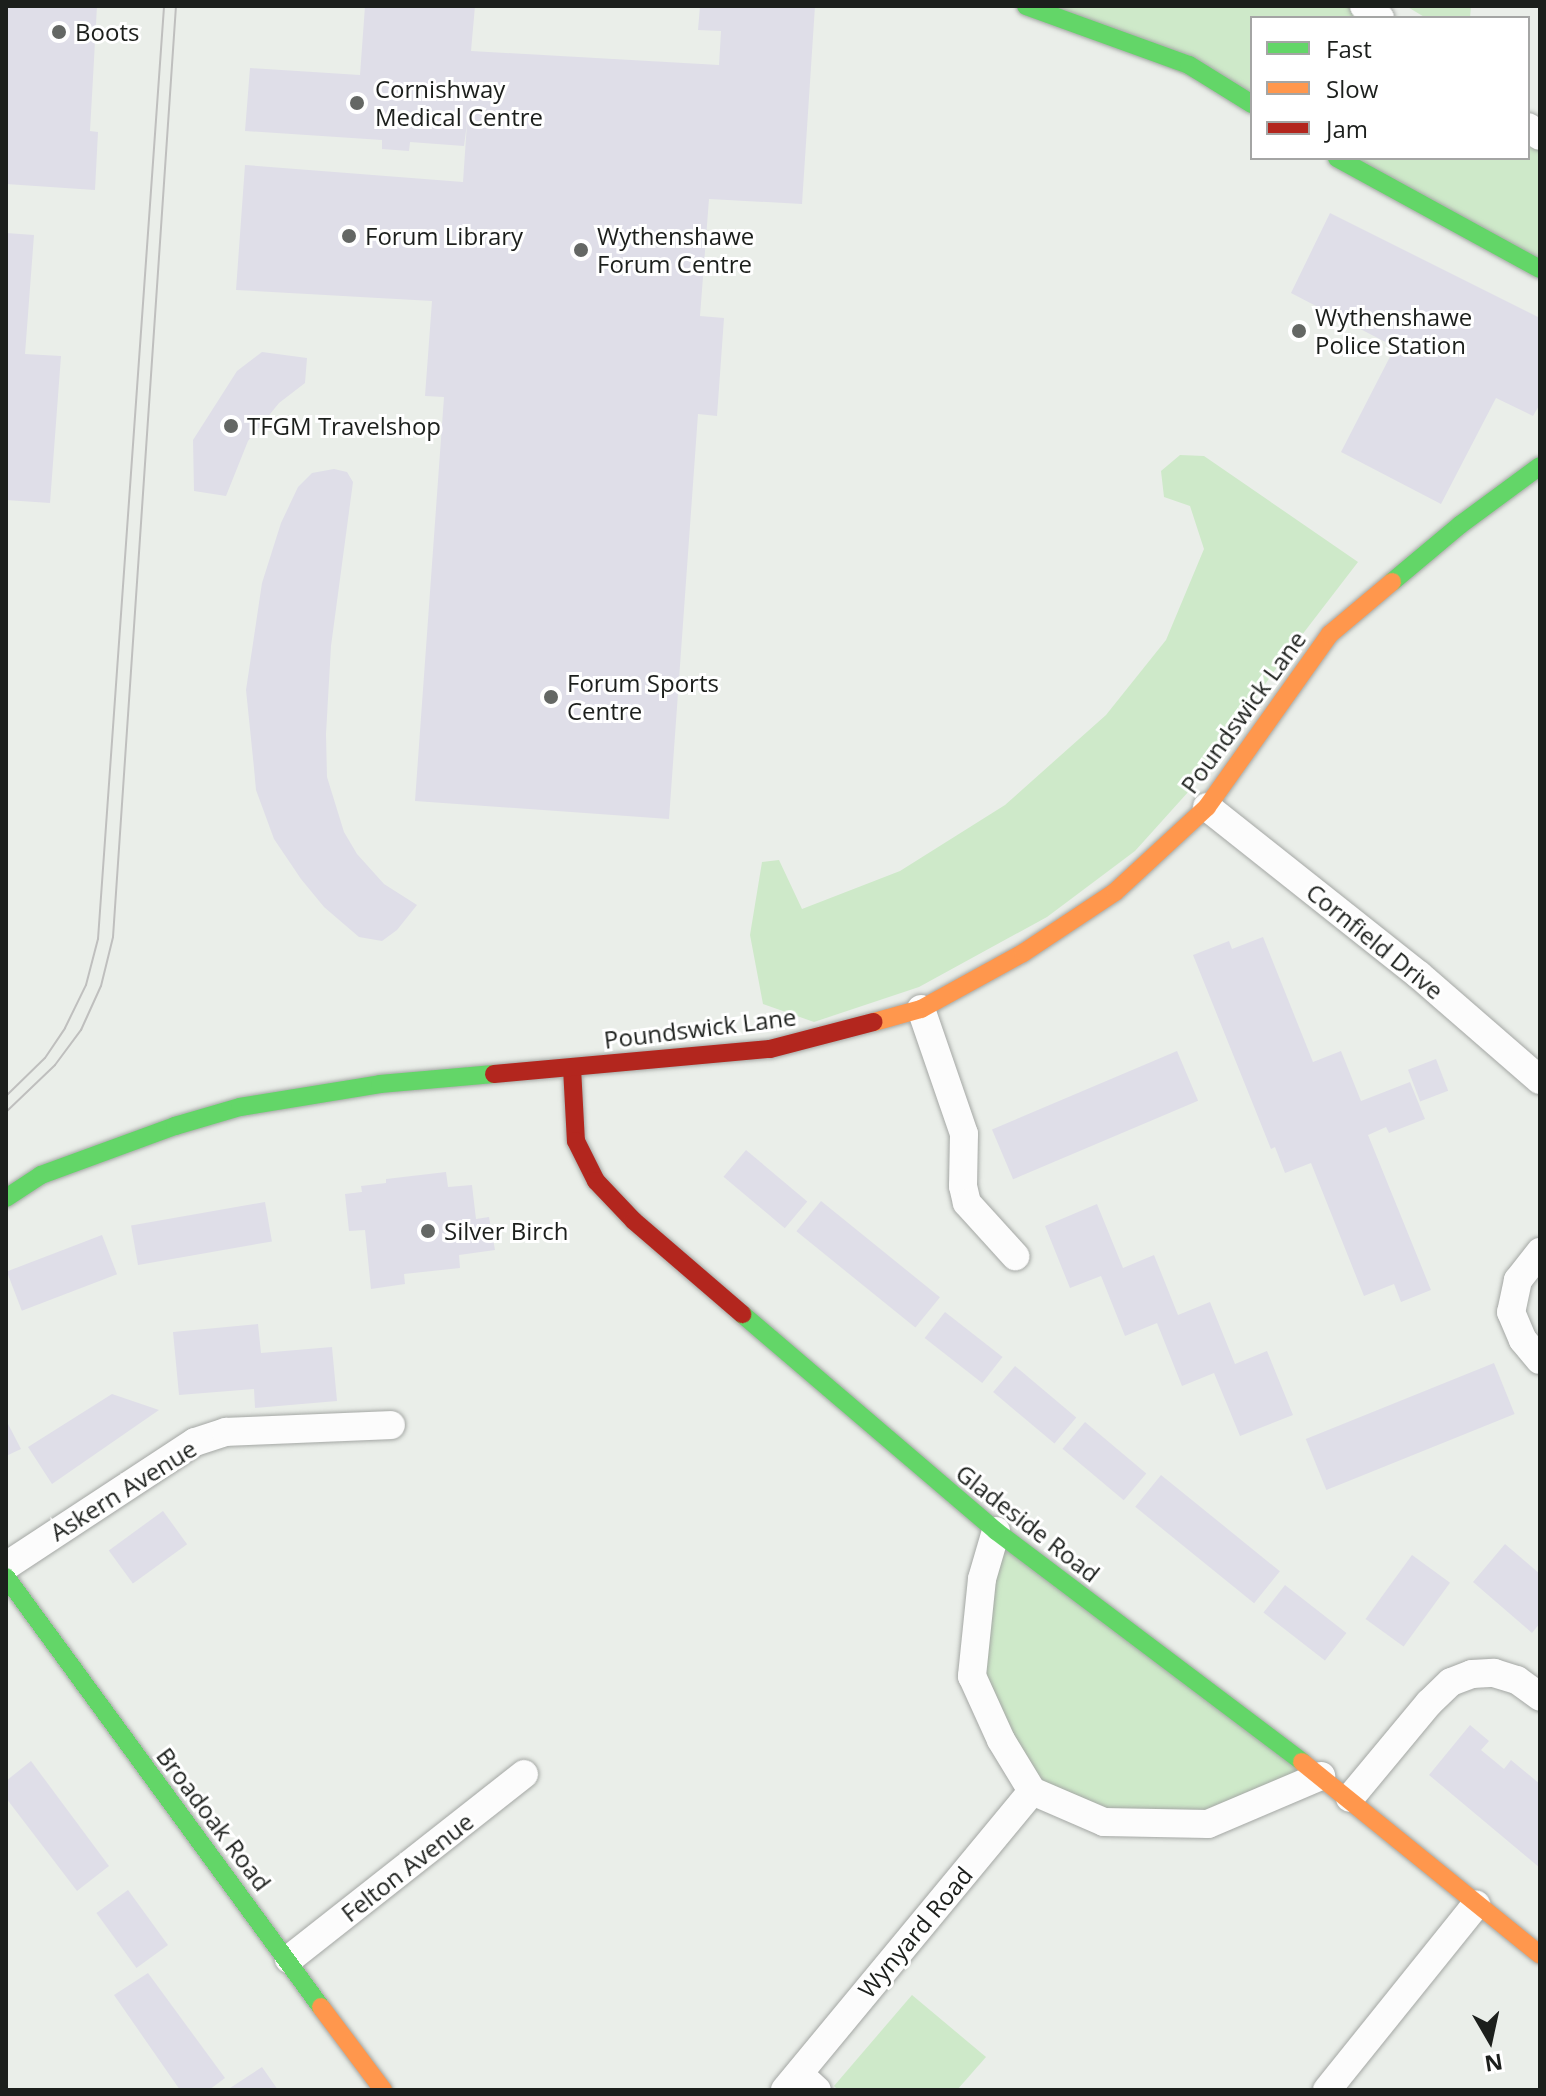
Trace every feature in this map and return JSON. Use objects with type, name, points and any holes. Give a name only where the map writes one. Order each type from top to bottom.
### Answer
[{"type":"street","points":[[1026,6],[1189,65],[1250,103]]},
{"type":"street","points":[[1341,160],[1540,269]]},
{"type":"street","name":"Poundswick Lane","points":[[6,1198],[41,1175],[175,1126],[240,1107],[380,1084],[770,1049],[921,1009],[1023,953],[1115,892],[1207,807],[1330,634],[1460,525],[1540,466]]},
{"type":"street","name":"Cornfield Drive","points":[[1207,807],[1419,975],[1540,1080]]},
{"type":"street","points":[[921,1009],[964,1134],[963,1186],[967,1203],[1015,1256]]},
{"type":"street","name":"Gladeside Road","points":[[572,1068],[576,1141],[596,1181],[634,1221],[996,1531],[1350,1798],[1540,1955]]},
{"type":"street","points":[[1540,1252],[1518,1280],[1511,1312],[1523,1340],[1540,1360]]},
{"type":"street","name":"Askern Avenue","points":[[6,1566],[195,1442],[226,1432],[391,1425]]},
{"type":"street","points":[[996,1531],[982,1579],[972,1676],[1001,1740],[1032,1791],[1104,1822],[1208,1824],[1321,1776]]},
{"type":"street","name":"Broadoak Road","points":[[6,1577],[70,1669],[289,1959],[383,2090]]},
{"type":"street","points":[[1350,1798],[1429,1703],[1451,1682],[1472,1674],[1494,1673],[1517,1680],[1540,1697]]},
{"type":"street","name":"Felton Avenue","points":[[289,1959],[524,1774]]},
{"type":"street","name":"Wynyard Road","points":[[800,2085],[1032,1791]]},
{"type":"street","points":[[1327,2090],[1476,1905]]},
{"type":"green space","points":[[1026,6],[1364,6],[1377,16],[1250,16],[1250,103]]},
{"type":"green space","points":[[1406,6],[1471,6],[1470,16],[1423,16]]},
{"type":"green space","points":[[1530,128],[1540,136],[1540,269],[1342,160],[1530,160]]},
{"type":"green space","points":[[1180,455],[1204,456],[1358,562],[1275,670],[1198,781],[1135,851],[1047,917],[919,987],[814,1022],[763,1004],[750,935],[762,862],[779,860],[802,909],[900,871],[1005,805],[1106,715],[1166,640],[1204,549],[1190,506],[1164,497],[1161,471]]},
{"type":"green space","points":[[996,1531],[1321,1776],[1156,1826],[1032,1791],[1001,1740],[975,1627]]},
{"type":"green space","points":[[912,1995],[986,2057],[957,2090],[838,2090],[834,2086]]},
{"type":"building","points":[[6,6],[97,6],[90,131],[98,132],[95,190],[6,184]]},
{"type":"building","points":[[365,6],[475,6],[471,51],[719,65],[721,31],[698,30],[700,6],[815,6],[802,204],[709,199],[700,316],[724,318],[717,416],[698,414],[669,819],[415,801],[444,397],[425,396],[432,301],[236,290],[245,165],[463,182],[467,123],[464,146],[410,142],[409,151],[382,149],[382,140],[245,131],[250,68],[360,75]]},
{"type":"building","points":[[1330,213],[1540,318],[1540,404],[1533,416],[1496,398],[1441,504],[1341,452],[1395,347],[1291,293]]},
{"type":"building","points":[[6,233],[34,235],[25,354],[61,356],[50,503],[6,500]]},
{"type":"building","name":"TFGM Travelshop","points":[[262,352],[307,358],[305,383],[279,403],[248,441],[226,496],[194,491],[193,440],[237,371]]},
{"type":"building","points":[[334,469],[347,472],[353,482],[331,646],[327,777],[344,832],[357,854],[384,884],[417,905],[397,930],[382,941],[359,937],[324,907],[274,839],[256,790],[246,690],[262,583],[281,523],[298,487],[312,473]]},
{"type":"building","points":[[1263,937],[1313,1062],[1341,1051],[1361,1101],[1410,1082],[1425,1119],[1389,1133],[1386,1127],[1368,1135],[1431,1290],[1401,1302],[1394,1284],[1364,1296],[1311,1163],[1285,1173],[1275,1147],[1271,1149],[1193,955],[1229,941],[1232,949]]},
{"type":"building","points":[[1177,1051],[1198,1101],[1013,1179],[992,1130]]},
{"type":"building","points":[[1436,1059],[1448,1091],[1420,1101],[1408,1070]]},
{"type":"building","points":[[746,1150],[807,1201],[785,1228],[724,1177]]},
{"type":"building","name":"Silver Birch","points":[[446,1172],[448,1187],[472,1185],[476,1219],[489,1217],[495,1250],[459,1255],[460,1268],[404,1274],[405,1284],[371,1289],[365,1230],[349,1231],[345,1194],[362,1192],[361,1186],[386,1183],[386,1179]]},
{"type":"building","points":[[821,1201],[940,1297],[915,1328],[796,1231]]},
{"type":"building","points":[[265,1202],[272,1241],[138,1265],[131,1226]]},
{"type":"building","points":[[1097,1204],[1123,1268],[1154,1255],[1178,1315],[1210,1302],[1235,1364],[1267,1351],[1293,1415],[1240,1436],[1214,1373],[1182,1386],[1157,1323],[1125,1336],[1101,1276],[1070,1288],[1045,1226]]},
{"type":"building","points":[[102,1235],[117,1274],[22,1311],[7,1272]]},
{"type":"building","points":[[945,1312],[1003,1357],[982,1383],[925,1338]]},
{"type":"building","points":[[258,1324],[261,1353],[332,1347],[337,1401],[255,1408],[254,1389],[179,1395],[173,1332]]},
{"type":"building","points":[[1494,1363],[1515,1414],[1326,1490],[1306,1439]]},
{"type":"building","points":[[1015,1366],[1076,1417],[1054,1443],[993,1392]]},
{"type":"building","points":[[112,1394],[159,1410],[52,1484],[28,1447]]},
{"type":"building","points":[[6,1420],[21,1449],[6,1456]]},
{"type":"building","points":[[1085,1422],[1146,1473],[1124,1500],[1063,1449]]},
{"type":"building","points":[[1161,1475],[1280,1571],[1254,1603],[1135,1507]]},
{"type":"building","points":[[163,1511],[187,1544],[133,1584],[109,1550]]},
{"type":"building","points":[[1505,1544],[1540,1574],[1540,1623],[1532,1633],[1473,1582]]},
{"type":"building","points":[[1412,1555],[1450,1583],[1404,1647],[1366,1619]]},
{"type":"building","points":[[1285,1585],[1346,1633],[1325,1661],[1263,1613]]},
{"type":"building","points":[[1470,1725],[1489,1741],[1481,1750],[1504,1769],[1511,1760],[1540,1784],[1540,1868],[1429,1775]]},
{"type":"building","points":[[31,1761],[109,1866],[77,1891],[6,1798],[6,1781]]},
{"type":"building","points":[[128,1890],[168,1945],[136,1968],[96,1913]]},
{"type":"building","points":[[148,1973],[225,2078],[209,2090],[180,2090],[114,1995]]},
{"type":"building","points":[[262,2067],[278,2090],[227,2090]]},
{"type":"tram line","points":[[6,1096],[45,1058],[65,1028],[86,985],[98,939],[164,6]]},
{"type":"tram line","points":[[6,1112],[55,1065],[81,1030],[101,986],[113,937],[176,6]]},
{"type":"traffic: fast","points":[[1026,6],[1189,65],[1250,103]]},
{"type":"traffic: fast","points":[[1341,160],[1540,269]]},
{"type":"traffic: fast","points":[[1392,582],[1460,525],[1540,466]]},
{"type":"traffic: fast","points":[[6,1198],[41,1175],[175,1126],[240,1107],[380,1084],[494,1074]]},
{"type":"traffic: fast","points":[[742,1314],[996,1531],[1302,1762]]},
{"type":"traffic: fast","points":[[6,1577],[321,2007]]},
{"type":"traffic: slow","points":[[874,1022],[921,1009],[1023,953],[1115,892],[1207,807],[1330,634],[1392,582]]},
{"type":"traffic: slow","points":[[1302,1762],[1540,1955]]},
{"type":"traffic: slow","points":[[321,2007],[383,2090]]},
{"type":"traffic: jam","points":[[494,1074],[770,1049],[874,1022]]},
{"type":"traffic: jam","points":[[572,1068],[576,1141],[596,1181],[634,1221],[742,1314]]},
{"type":"place","name":"Boots","points":[[59,32]]},
{"type":"place","name":"Cornishway Medical Centre","points":[[357,103]]},
{"type":"place","name":"Forum Library","points":[[349,236]]},
{"type":"place","name":"Wythenshawe Forum Centre","points":[[581,250]]},
{"type":"place","name":"Wythenshawe Police Station","points":[[1299,331]]},
{"type":"place","name":"TFGM Travelshop","points":[[231,426]]},
{"type":"place","name":"Forum Sports Centre","points":[[551,697]]},
{"type":"place","name":"Silver Birch","points":[[428,1231]]}]
